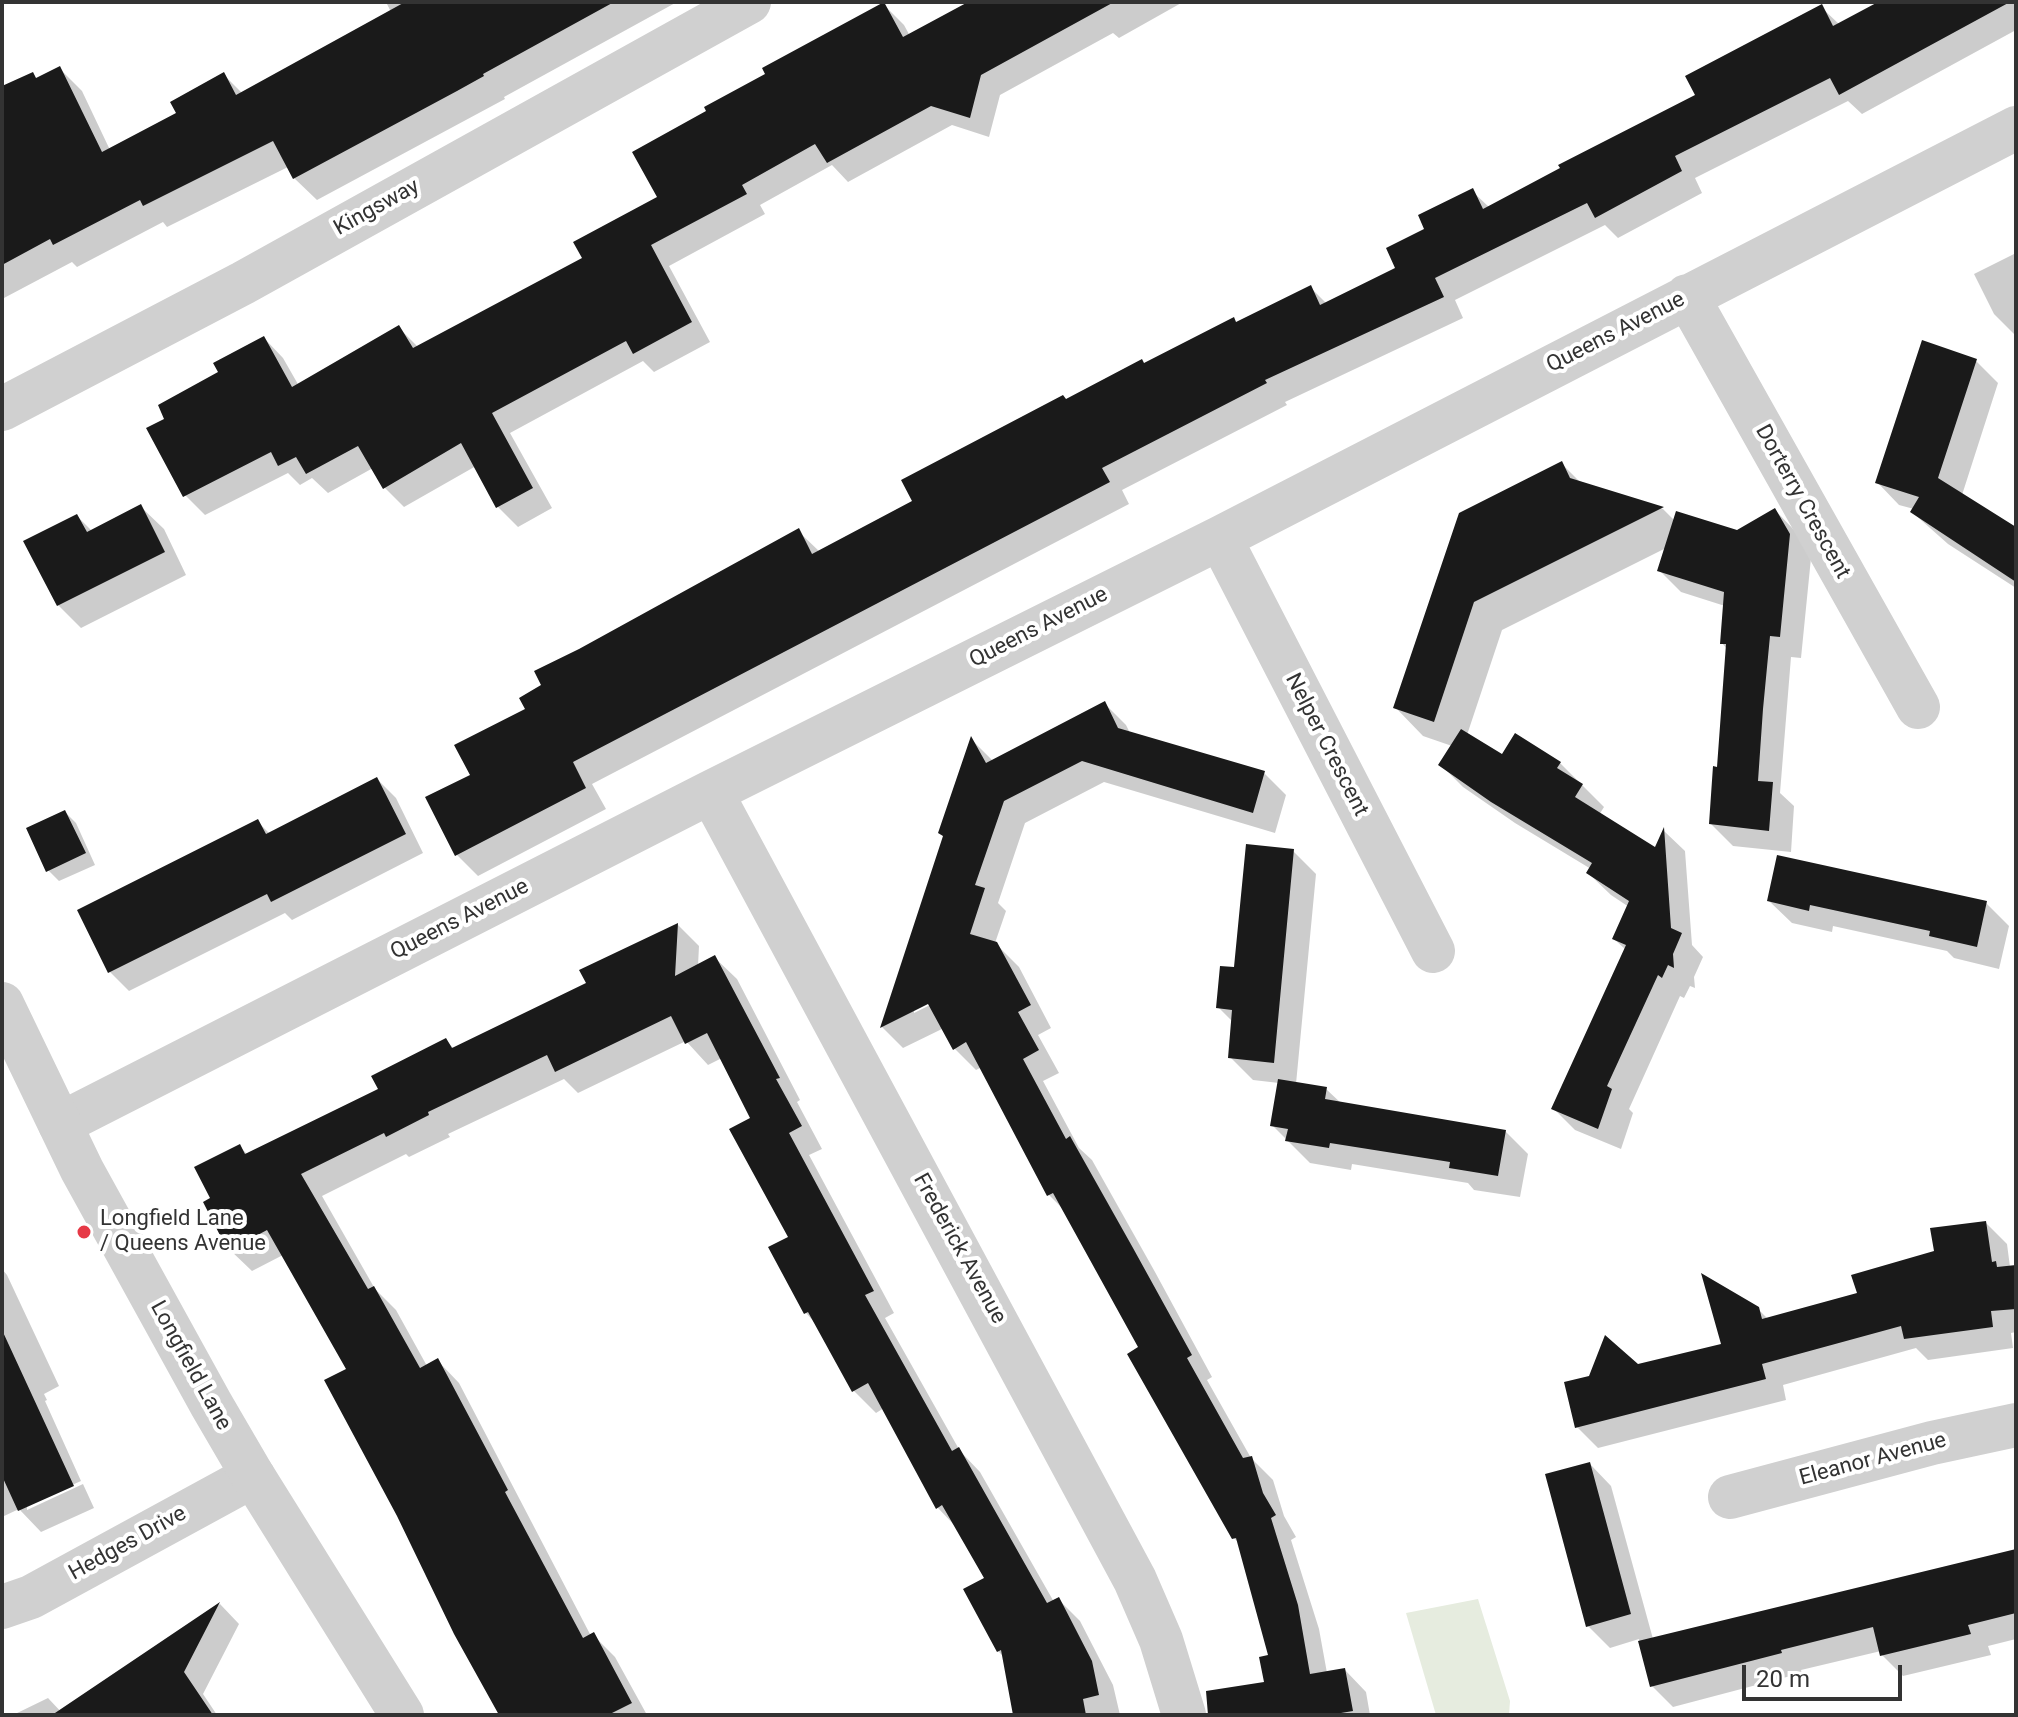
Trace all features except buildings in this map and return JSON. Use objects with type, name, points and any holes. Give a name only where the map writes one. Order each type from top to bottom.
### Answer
[{"type":"street","name":"Kingsway","points":[[2,409],[243,283],[749,2]]},
{"type":"street","name":"Queens Avenue","points":[[60,1124],[711,792],[1220,538],[2016,128]]},
{"type":"street","name":"Dorterry Crescent","points":[[1687,296],[1918,707]]},
{"type":"street","name":"Nelper Crescent","points":[[1220,538],[1433,951]]},
{"type":"street","name":"Frederick Avenue","points":[[711,792],[1135,1580],[1161,1640],[1184,1715]]},
{"type":"street","name":"Longfield Lane","points":[[2,1004],[123,1246],[253,1476],[402,1715]]},
{"type":"street","name":"Eleanor Avenue","points":[[1730,1497],[1932,1443],[2016,1425]]},
{"type":"street","name":"Hedges Drive","points":[[2,1607],[31,1597],[253,1476]]},
{"type":"shaded area","points":[[1478,1599],[1510,1701],[1509,1715],[1436,1715],[1406,1613]]},
{"type":"place","name":"Longfield Lane / Queens Avenue","points":[[84,1232]]}]
